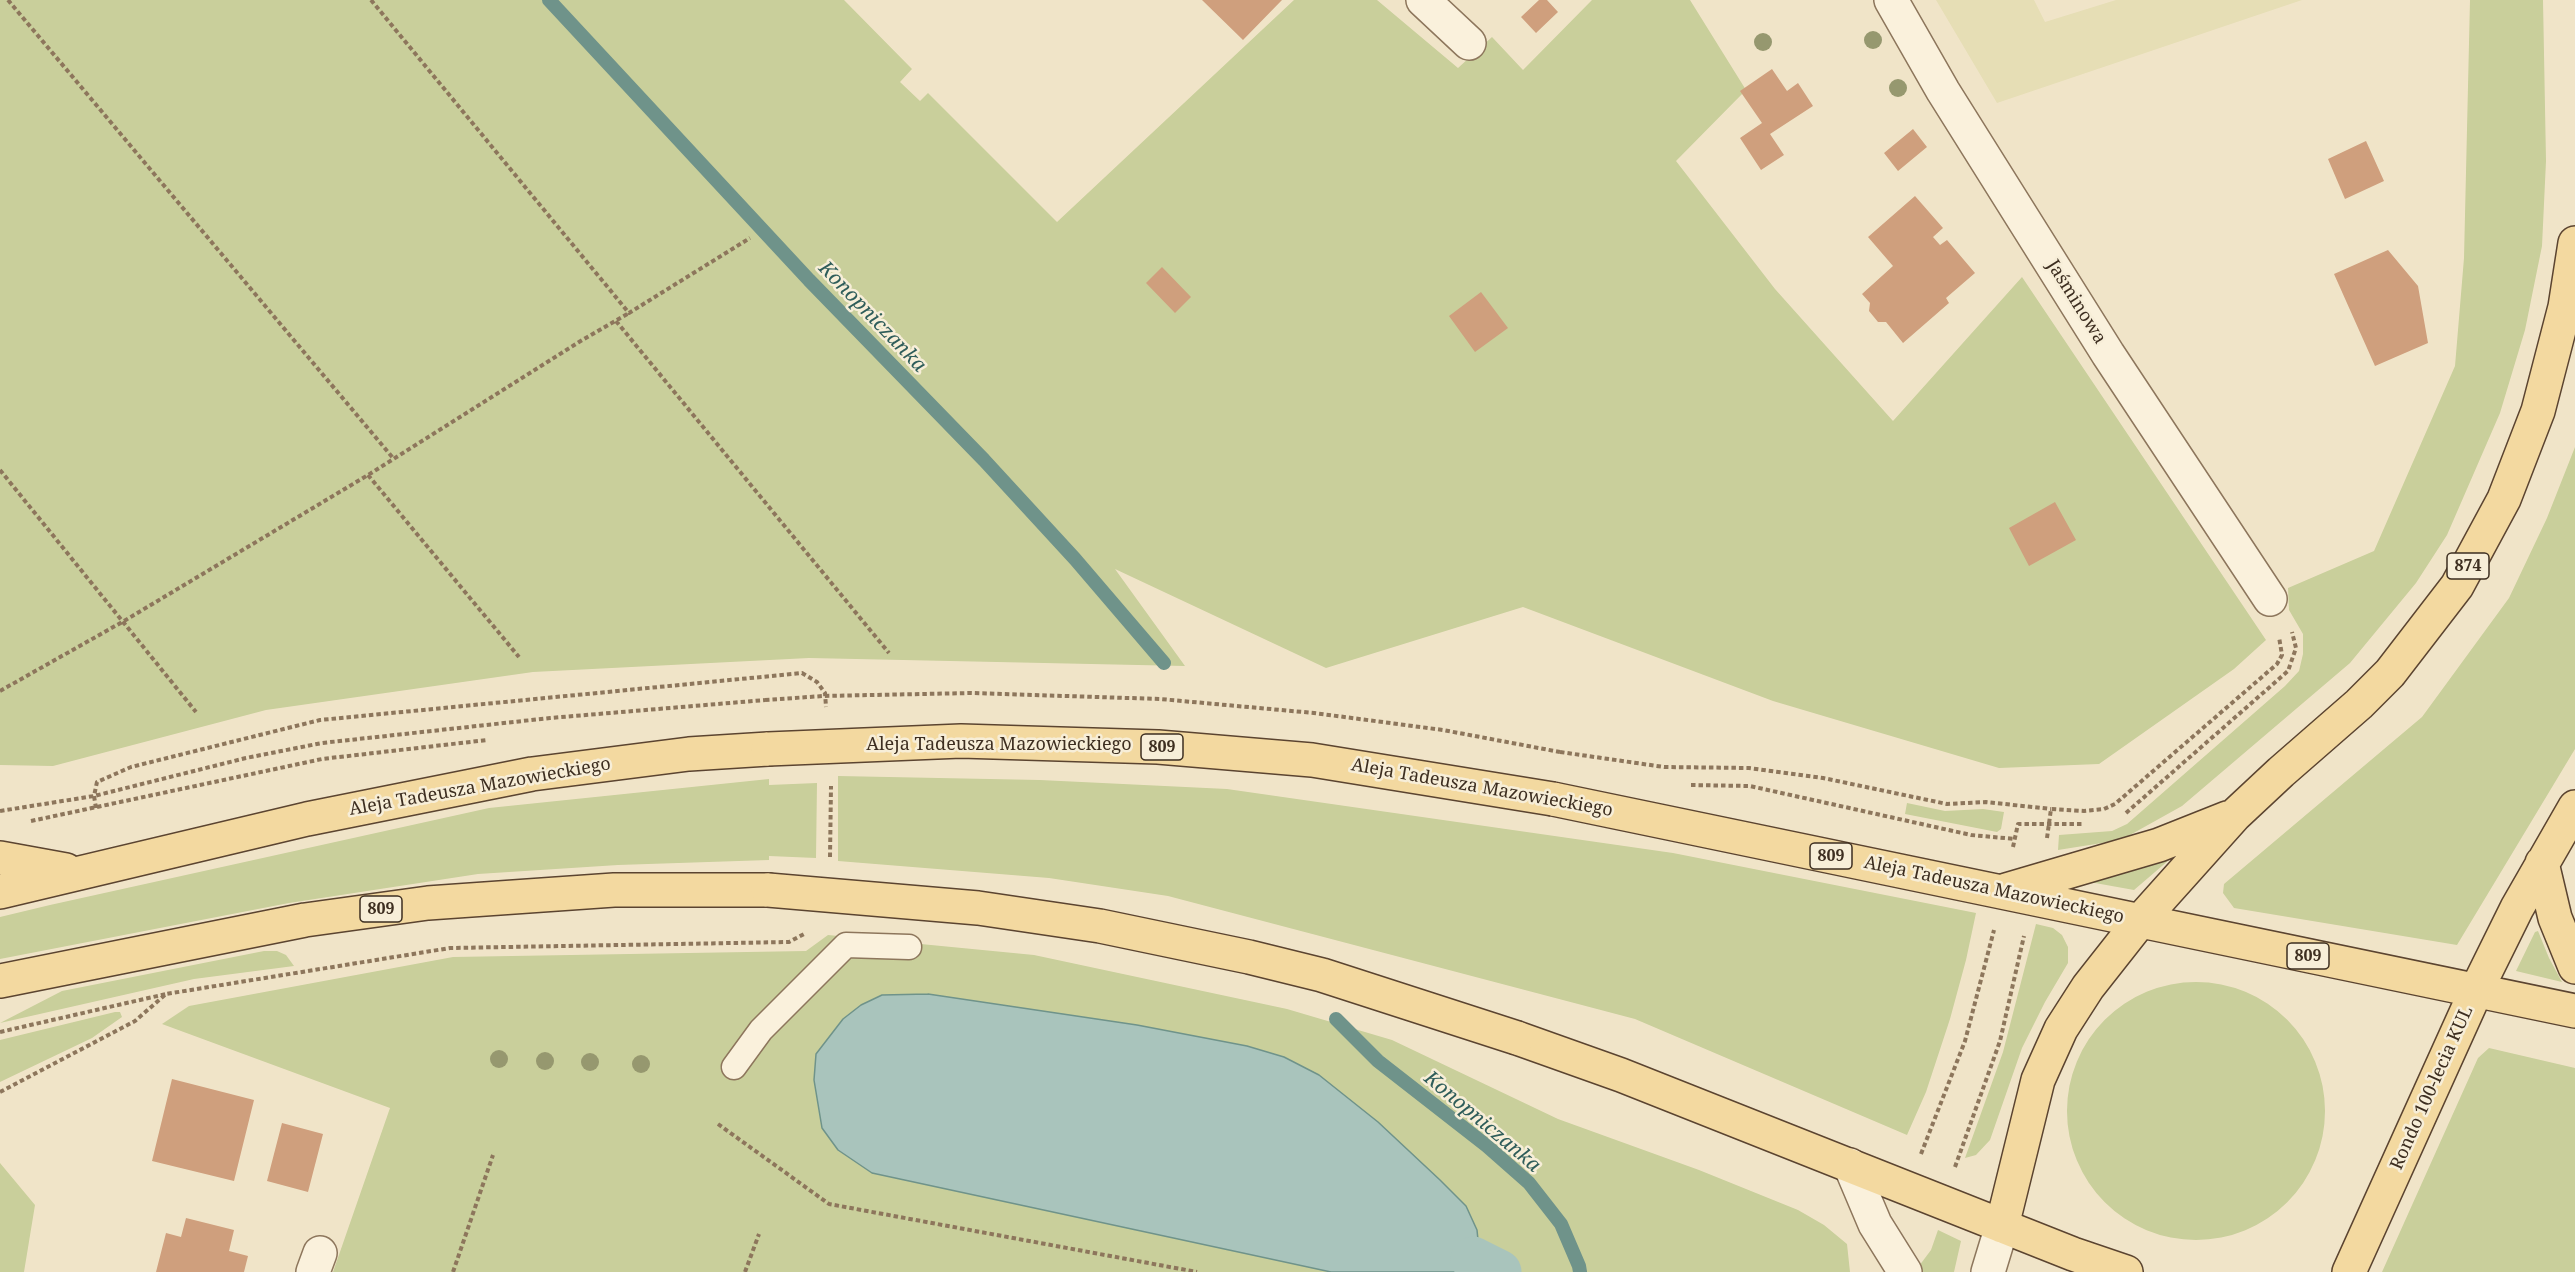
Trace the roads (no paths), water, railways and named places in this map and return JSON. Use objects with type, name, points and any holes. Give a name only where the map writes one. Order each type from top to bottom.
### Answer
[{"type":"main road","name":"874","points":[[2140,921],[2235,815],[2281,771],[2360,704],[2390,673],[2457,586],[2504,499],[2538,411],[2565,308],[2575,243]]},
{"type":"main road","name":"Aleja Tadeusza Mazowieckiego","points":[[0,892],[307,819],[520,776],[677,755],[961,741],[1158,747],[1312,760],[1553,799],[2140,921]]},
{"type":"main road","points":[[2476,991],[2542,863],[2575,807]]},
{"type":"main road","name":"874","points":[[2003,891],[2159,845],[2235,815]]},
{"type":"main road","points":[[0,858],[77,872]]},
{"type":"main road","points":[[2542,863],[2555,918],[2575,967]]},
{"type":"main road","name":"809","points":[[0,981],[294,922],[428,903],[614,890],[768,890],[896,899],[1032,915],[1100,926],[1250,957],[1362,988],[1546,1047],[2073,1254],[2126,1272]]},
{"type":"main road","points":[[2002,1226],[2028,1114],[2045,1062],[2074,1008],[2140,921]]},
{"type":"main road","name":"Rondo 100-lecia KUL","points":[[2140,921],[2476,991],[2349,1272]]},
{"type":"main road","name":"809","points":[[2476,991],[2575,1011]]},
{"type":"street","points":[[1423,0],[1469,43]]},
{"type":"street","name":"Jaśminowa","points":[[1891,0],[1943,90],[2108,354],[2270,599]]},
{"type":"street","points":[[1850,1165],[1875,1224],[1905,1272]]},
{"type":"street","points":[[1988,1272],[2002,1226]]},
{"type":"lane","points":[[734,1067],[760,1030],[846,945],[909,947]]},
{"type":"water","points":[[928,994],[1137,1025],[1247,1046],[1284,1057],[1319,1075],[1378,1122],[1440,1180],[1466,1206],[1477,1230],[1479,1250],[1465,1272],[1331,1272],[872,1173],[838,1150],[822,1128],[814,1080],[816,1054],[843,1019],[861,1005],[882,995]]},
{"type":"waterway","name":"Konopniczanka","points":[[549,0],[809,280],[984,460],[1075,559],[1164,663]]},
{"type":"waterway","name":"Konopniczanka","points":[[1336,1019],[1378,1061],[1487,1146],[1529,1183],[1561,1224],[1580,1272]]},
{"type":"waterway","points":[[1473,1259],[1499,1272]]}]
